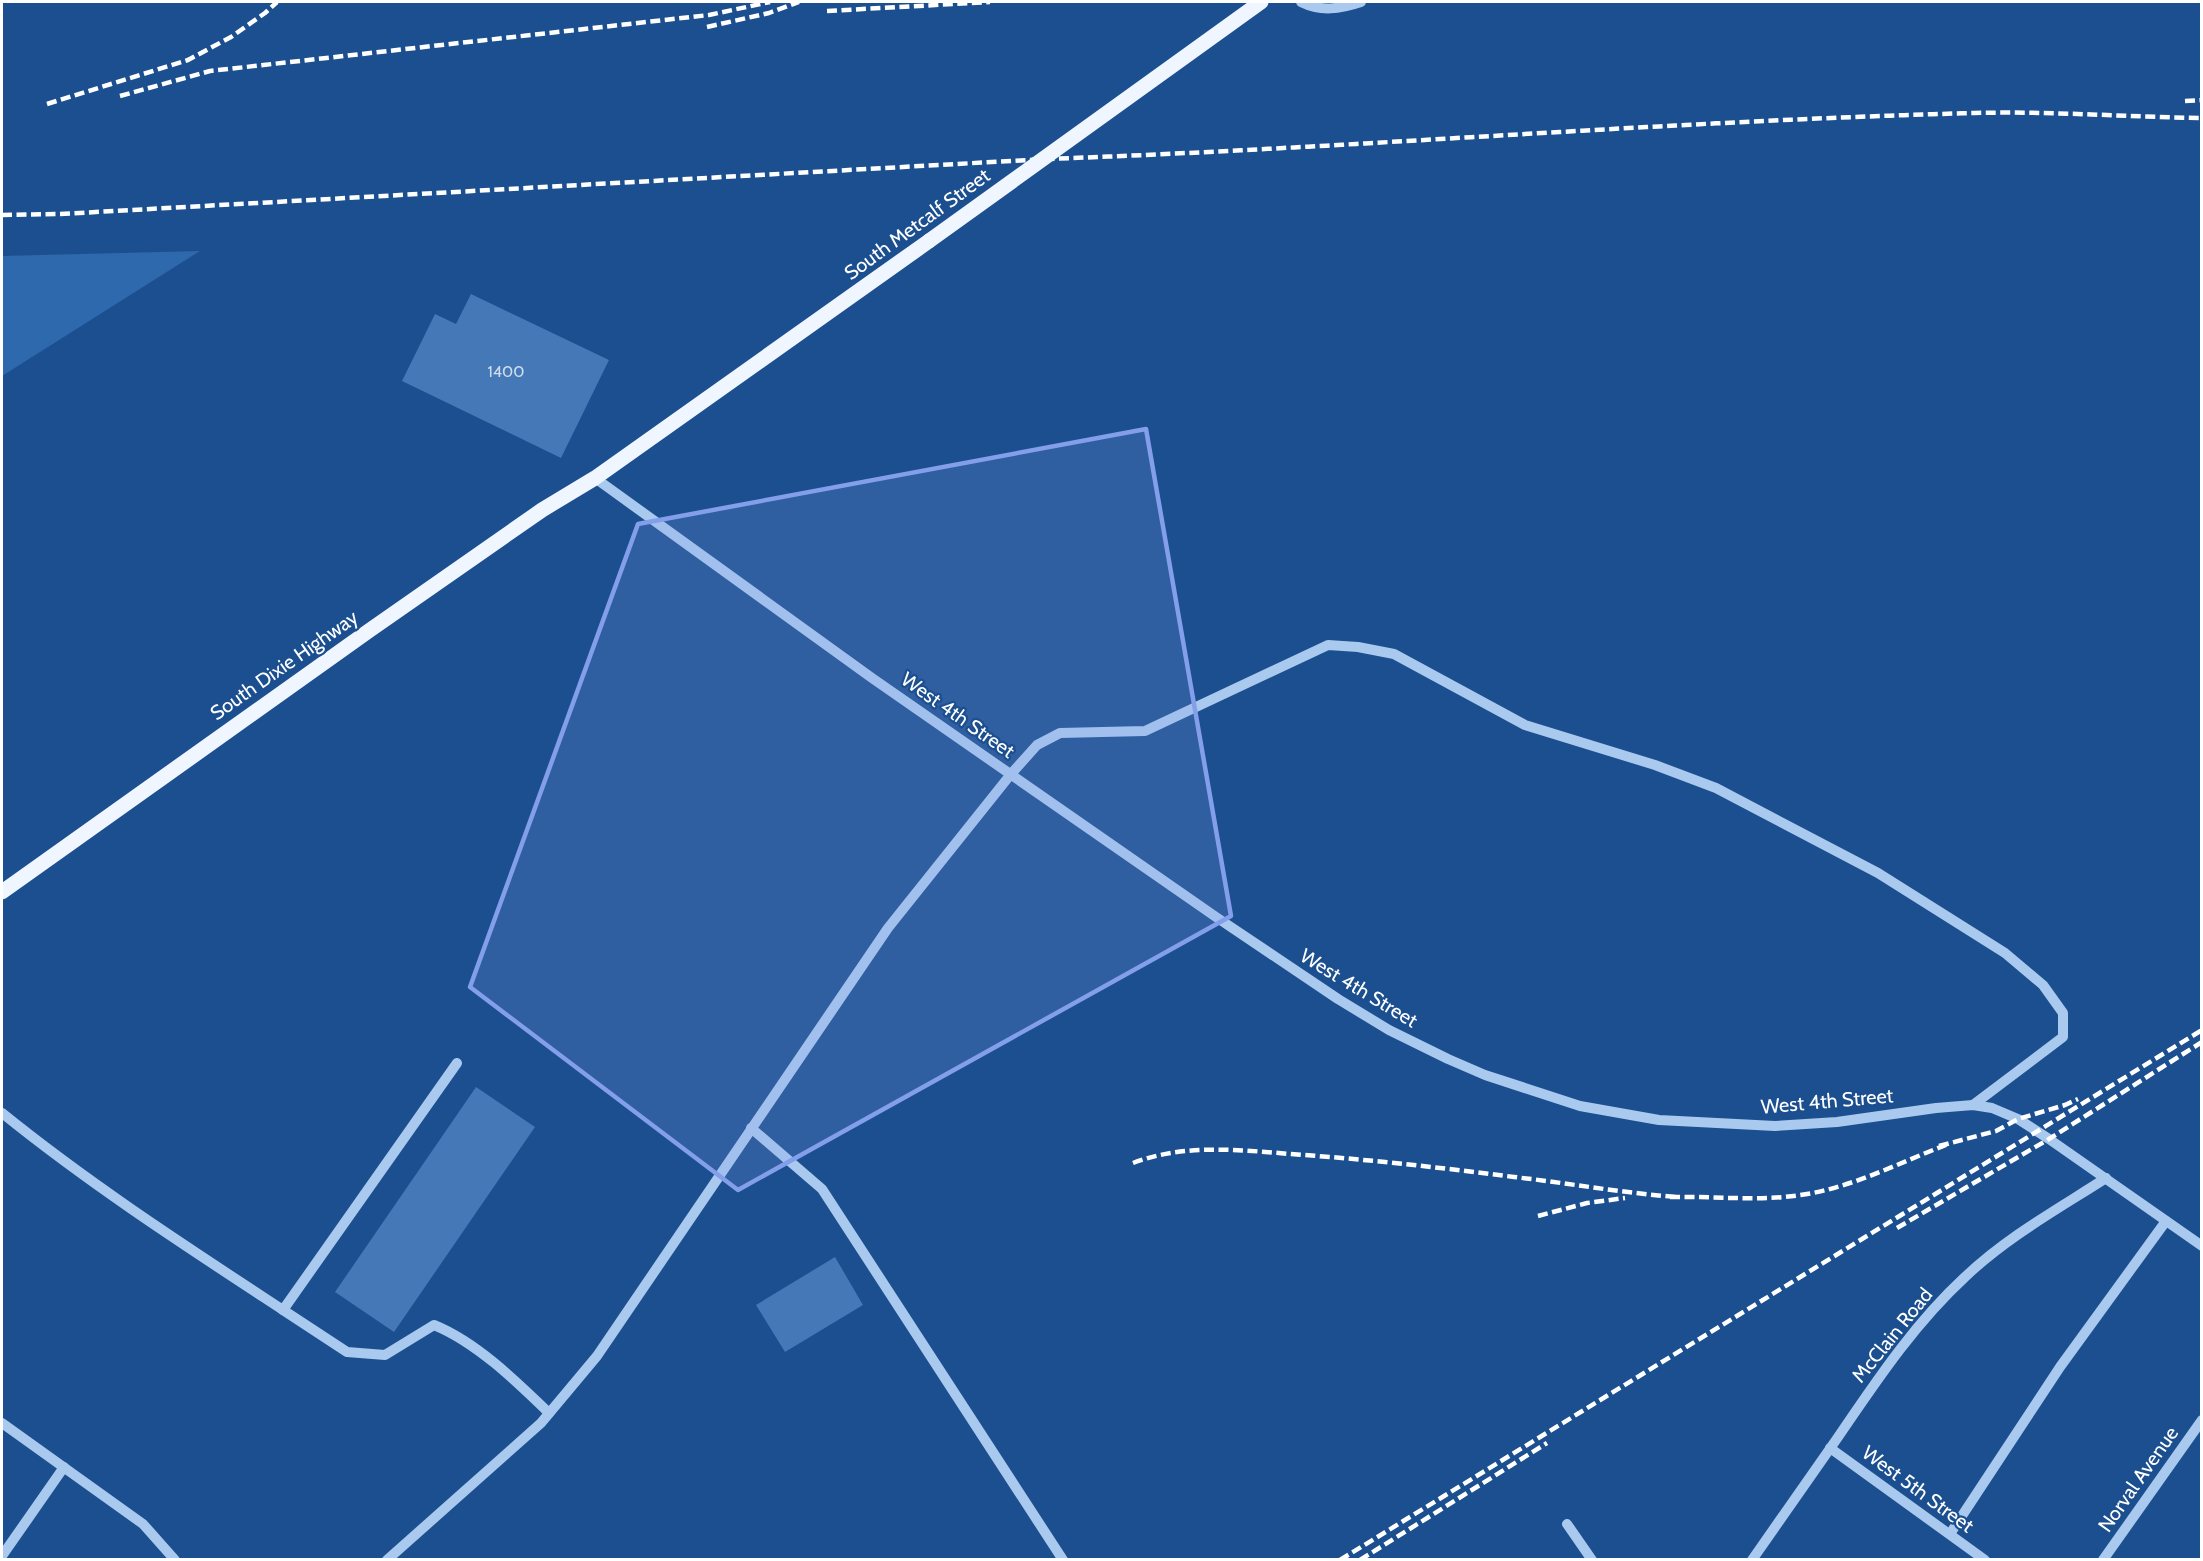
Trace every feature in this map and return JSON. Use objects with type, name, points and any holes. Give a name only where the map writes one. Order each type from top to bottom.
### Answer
[{"type":"main road","name":"South Metcalf Street","points":[[595,478],[1261,2]]},
{"type":"main road","name":"South Dixie Highway","points":[[2,892],[542,510],[595,478]]},
{"type":"street","points":[[1301,2],[1320,8],[1333,9],[1361,2]]},
{"type":"street","name":"West 4th Street","points":[[595,478],[872,678],[1338,999],[1389,1030],[1485,1075],[1580,1106],[1659,1120],[1775,1126],[1837,1122],[1936,1108],[1973,1105],[1992,1108],[2018,1119],[2202,1246]]},
{"type":"street","points":[[387,1560],[541,1423],[597,1356],[888,928],[1011,774],[1037,745],[1060,733],[1145,731],[1328,645],[1358,647],[1394,654],[1525,726],[1654,765],[1716,788],[1878,873],[2005,953],[2043,984],[2063,1013],[2063,1037],[1973,1105]]},
{"type":"street","points":[[283,1310],[457,1063]]},
{"type":"street","points":[[2,1113],[66,1164],[182,1244],[347,1352],[385,1355],[434,1325],[452,1332],[516,1381],[549,1413]]},
{"type":"street","points":[[751,1128],[822,1189],[1063,1560]]},
{"type":"street","name":"McClain Road","points":[[1752,1560],[1910,1335],[1964,1277],[2022,1231],[2106,1178]]},
{"type":"street","points":[[1950,1534],[2060,1367],[2166,1221]]},
{"type":"street","name":"Norval Avenue","points":[[2103,1560],[2202,1420]]},
{"type":"street","points":[[2,1423],[144,1524],[175,1560]]},
{"type":"street","name":"West 5th Street","points":[[1830,1448],[1985,1560]]},
{"type":"street","points":[[2,1556],[64,1467]]},
{"type":"street","points":[[1567,1524],[1592,1560]]},
{"type":"highlighted area","points":[[1146,429],[1231,916],[738,1190],[470,987],[638,524]]},
{"type":"shaded area","points":[[200,251],[2,376],[2,256]]},
{"type":"building","points":[[471,294],[609,360],[561,458],[402,381],[435,314],[456,324]]},
{"type":"building","points":[[476,1087],[535,1127],[394,1332],[335,1292]]},
{"type":"building","points":[[835,1257],[863,1305],[785,1352],[756,1305]]},
{"type":"railway","points":[[47,104],[188,60],[231,37],[277,2]]},
{"type":"railway","points":[[120,96],[210,71],[709,15],[770,2]]},
{"type":"railway","points":[[707,27],[769,13],[799,2]]},
{"type":"railway","points":[[827,11],[990,2]]},
{"type":"railway","points":[[2185,101],[2202,100]]},
{"type":"railway","points":[[2,215],[60,214],[1743,122],[2003,113],[2202,118]]},
{"type":"railway","points":[[1340,1560],[2202,1030]]},
{"type":"railway","points":[[1897,1228],[2049,1139],[2202,1042]]},
{"type":"railway","points":[[1939,1146],[1996,1131],[2018,1119],[2078,1099]]},
{"type":"railway","points":[[1670,1197],[1756,1198],[1807,1194],[1843,1185],[1946,1145]]},
{"type":"railway","points":[[1133,1163],[1175,1152],[1239,1150],[1409,1164],[1677,1197]]},
{"type":"railway","points":[[1538,1216],[1587,1203],[1625,1198]]},
{"type":"railway","points":[[1360,1560],[1547,1443]]}]
